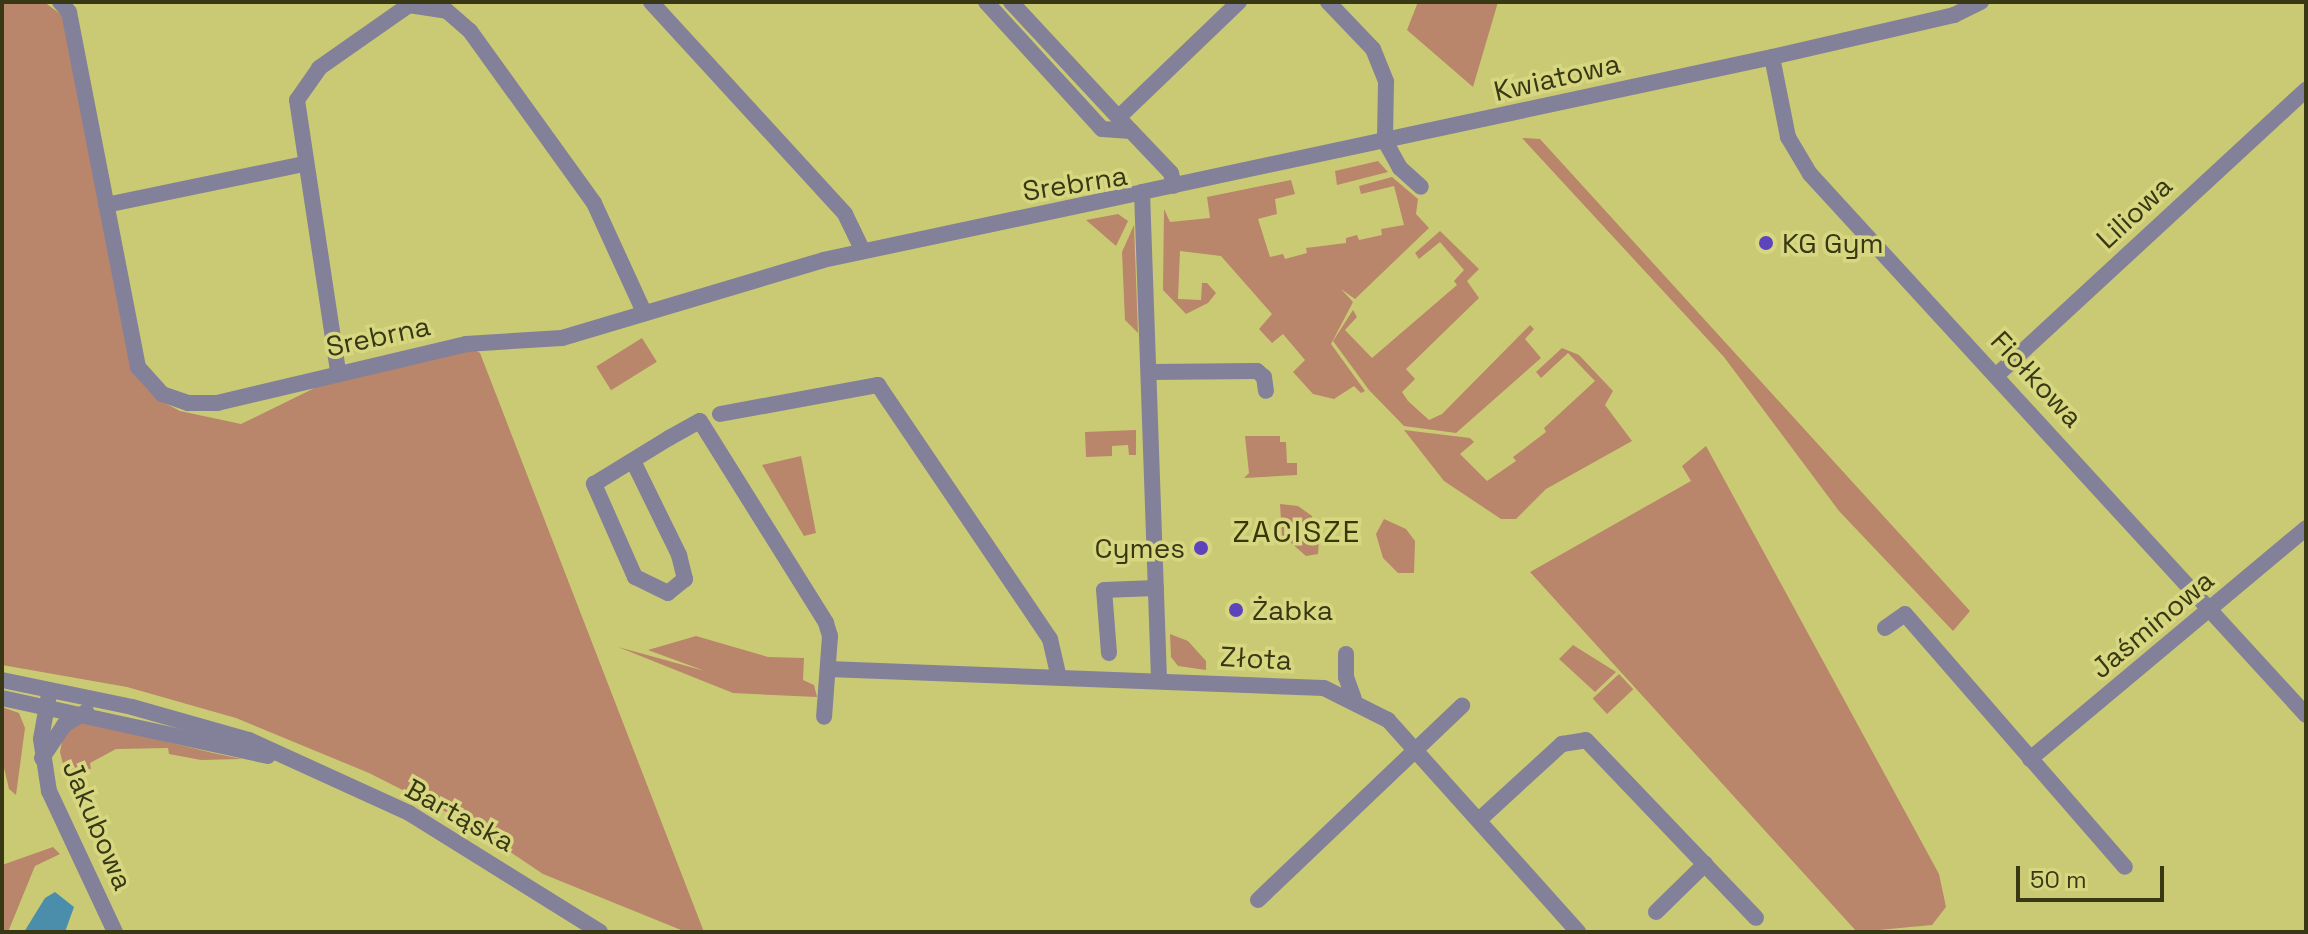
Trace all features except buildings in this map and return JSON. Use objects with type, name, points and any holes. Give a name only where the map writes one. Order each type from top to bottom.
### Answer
[{"type":"street","points":[[651,2],[845,214],[863,251]]},
{"type":"street","points":[[986,2],[1102,129],[1131,131]]},
{"type":"street","points":[[1011,2],[1171,173],[1174,186]]},
{"type":"street","points":[[1120,116],[1239,2]]},
{"type":"street","points":[[1328,2],[1373,49],[1386,82],[1385,141],[1400,168],[1421,187]]},
{"type":"street","name":"Kwiatowa","points":[[1142,192],[1772,57],[1954,15],[1981,2]]},
{"type":"street","points":[[71,5],[106,205],[304,164]]},
{"type":"street","points":[[338,371],[304,164],[297,100],[319,68],[409,5],[447,11],[470,31],[594,203],[643,310]]},
{"type":"street","name":"Fiołkowa","points":[[1772,57],[1788,137],[1801,163],[1998,374],[2306,715]]},
{"type":"street","name":"Liliowa","points":[[1998,374],[2306,90]]},
{"type":"street","name":"Srebrna","points":[[106,205],[138,367],[162,394],[199,405],[466,344],[562,338],[643,310],[863,251],[1142,192],[1159,679]]},
{"type":"street","points":[[1150,372],[1257,371],[1264,377],[1266,391]]},
{"type":"street","points":[[720,414],[878,385],[1050,639],[1058,675]]},
{"type":"street","points":[[633,461],[679,555],[685,579],[668,593],[635,577],[594,484],[700,421],[826,623],[828,669],[824,717]]},
{"type":"street","name":"Jaśminowa","points":[[2030,759],[2306,528]]},
{"type":"street","points":[[1109,653],[1104,590],[1156,588]]},
{"type":"street","points":[[1885,628],[1905,614],[2125,867]]},
{"type":"street","points":[[1346,654],[1346,677],[1354,699]]},
{"type":"street","name":"Złota","points":[[828,669],[1058,675],[1324,688],[1354,699],[1388,720],[1418,749],[1578,932]]},
{"type":"street","name":"Bartąska","points":[[2,680],[86,712],[286,758]]},
{"type":"street","name":"Bartąska","points":[[2,698],[48,696],[225,731],[435,828],[600,932]]},
{"type":"street","name":"Jakubowa","points":[[48,696],[42,758],[49,791],[115,932]]},
{"type":"street","points":[[1258,900],[1462,706]]},
{"type":"street","points":[[42,758],[64,725],[86,712]]},
{"type":"street","points":[[1479,820],[1562,744],[1586,740],[1756,918]]},
{"type":"street","points":[[1656,912],[1705,864]]},
{"type":"shaded area","points":[[2,2],[44,2],[62,15],[138,367],[161,401],[180,411],[241,424],[339,376],[473,349],[480,353],[704,932],[686,932],[543,874],[464,821],[369,773],[236,718],[127,687],[2,665]]},
{"type":"shaded area","points":[[1418,2],[1498,2],[1473,87],[1407,30]]},
{"type":"shaded area","points":[[1522,138],[1540,139],[1970,611],[1953,631],[1839,511],[1724,357]]},
{"type":"shaded area","points":[[1378,161],[1388,172],[1337,185],[1335,171]]},
{"type":"shaded area","points":[[1392,177],[1418,199],[1416,214],[1429,228],[1355,299],[1341,289],[1353,302],[1331,344],[1365,391],[1361,393],[1354,386],[1334,399],[1313,394],[1293,372],[1305,360],[1283,334],[1272,343],[1259,329],[1272,314],[1221,256],[1180,251],[1178,299],[1201,300],[1202,283],[1207,283],[1216,293],[1208,303],[1186,314],[1163,290],[1164,209],[1170,222],[1210,218],[1207,197],[1291,180],[1295,194],[1275,199],[1277,214],[1258,219],[1270,257],[1283,254],[1285,259],[1307,253],[1306,248],[1346,243],[1346,238],[1357,235],[1359,240],[1382,235],[1381,229],[1404,225],[1394,186],[1361,194],[1359,186]]},
{"type":"shaded area","points":[[1118,214],[1128,221],[1116,246],[1086,220]]},
{"type":"shaded area","points":[[1134,225],[1138,333],[1125,320],[1122,252]]},
{"type":"shaded area","points":[[1440,231],[1479,269],[1467,281],[1479,298],[1406,369],[1415,379],[1402,392],[1408,401],[1429,420],[1442,414],[1530,325],[1534,329],[1525,339],[1541,358],[1456,433],[1404,426],[1369,390],[1333,341],[1353,310],[1357,317],[1345,330],[1372,358],[1457,285],[1454,281],[1464,270],[1440,242],[1419,259],[1415,253]]},
{"type":"shaded area","points":[[642,338],[657,362],[611,390],[596,367]]},
{"type":"shaded area","points":[[1562,348],[1579,355],[1613,391],[1605,405],[1632,441],[1546,489],[1516,519],[1501,519],[1444,481],[1404,430],[1470,438],[1474,442],[1460,454],[1487,481],[1516,461],[1513,457],[1546,432],[1544,428],[1595,381],[1568,353],[1541,378],[1536,372]]},
{"type":"shaded area","points":[[1136,430],[1136,455],[1129,455],[1128,445],[1112,446],[1112,456],[1086,457],[1085,432]]},
{"type":"shaded area","points":[[1245,436],[1280,436],[1280,442],[1286,442],[1287,463],[1297,463],[1297,475],[1244,478],[1249,473]]},
{"type":"shaded area","points":[[1706,446],[1939,874],[1946,907],[1932,925],[1857,932],[1530,572],[1691,481],[1682,466]]},
{"type":"shaded area","points":[[801,456],[816,533],[804,536],[762,465]]},
{"type":"shaded area","points":[[1280,504],[1298,506],[1312,516],[1319,537],[1318,554],[1306,556],[1282,535]]},
{"type":"shaded area","points":[[1384,519],[1406,529],[1415,541],[1414,573],[1398,573],[1383,558],[1376,534]]},
{"type":"shaded area","points":[[1170,634],[1188,641],[1206,661],[1206,670],[1178,666],[1171,657]]},
{"type":"shaded area","points":[[696,636],[768,657],[804,658],[803,680],[814,685],[817,697],[733,693],[618,647],[705,671],[648,650]]},
{"type":"shaded area","points":[[1573,645],[1616,672],[1595,692],[1559,659]]},
{"type":"shaded area","points":[[1619,674],[1633,689],[1607,714],[1593,699]]},
{"type":"shaded area","points":[[2,707],[19,713],[25,728],[16,795],[9,789],[2,759]]},
{"type":"shaded area","points":[[78,720],[242,759],[201,760],[169,754],[168,748],[116,749],[90,763],[91,769],[72,770],[63,764],[60,752],[63,737]]},
{"type":"shaded area","points":[[53,847],[60,854],[35,866],[8,932],[2,932],[2,865]]},
{"type":"water","points":[[55,892],[74,907],[65,932],[24,932],[45,898]]},
{"type":"place","name":"KG Gym","points":[[1766,243]]},
{"type":"place","name":"Cymes","points":[[1201,548]]},
{"type":"place","name":"Żabka","points":[[1236,610]]},
{"type":"district","name":"ZACISZE","points":[[1297,532]]}]
